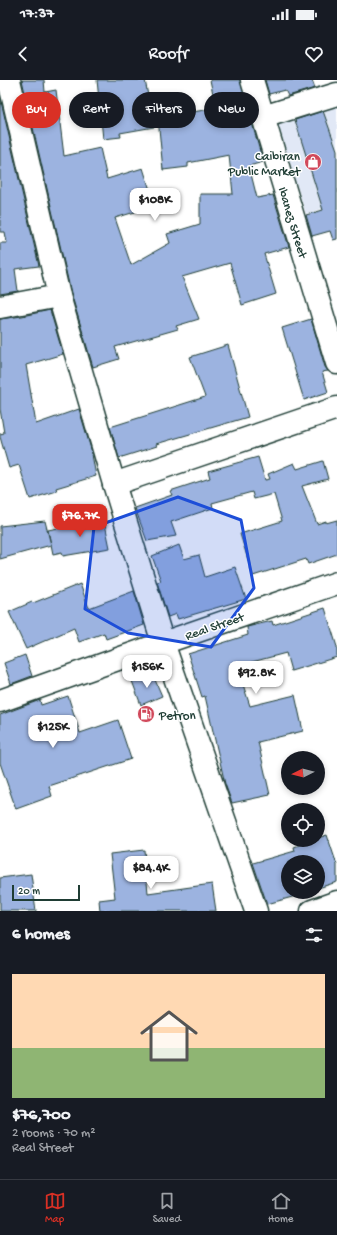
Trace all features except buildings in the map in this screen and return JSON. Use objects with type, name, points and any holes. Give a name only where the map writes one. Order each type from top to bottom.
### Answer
[{"type":"street","points":[[9,80],[59,296],[114,484],[163,643],[256,911]]},
{"type":"street","name":"Ibanez Street","points":[[252,80],[337,363]]},
{"type":"street","points":[[263,117],[337,94]]},
{"type":"street","points":[[0,307],[59,296]]},
{"type":"street","points":[[114,484],[337,408]]},
{"type":"street","name":"Real Street","points":[[0,701],[337,583]]},
{"type":"street","points":[[312,911],[337,902]]},
{"type":"highlighted area","points":[[178,497],[241,520],[254,588],[211,647],[128,633],[85,609],[94,527]]},
{"type":"shaded area","name":"Caibiran Public Market","points":[[337,100],[337,204],[306,214],[276,120]]},
{"type":"place","name":"Caibiran Public Market","points":[[313,162]]},
{"type":"place","name":"Petron","points":[[146,714]]}]
